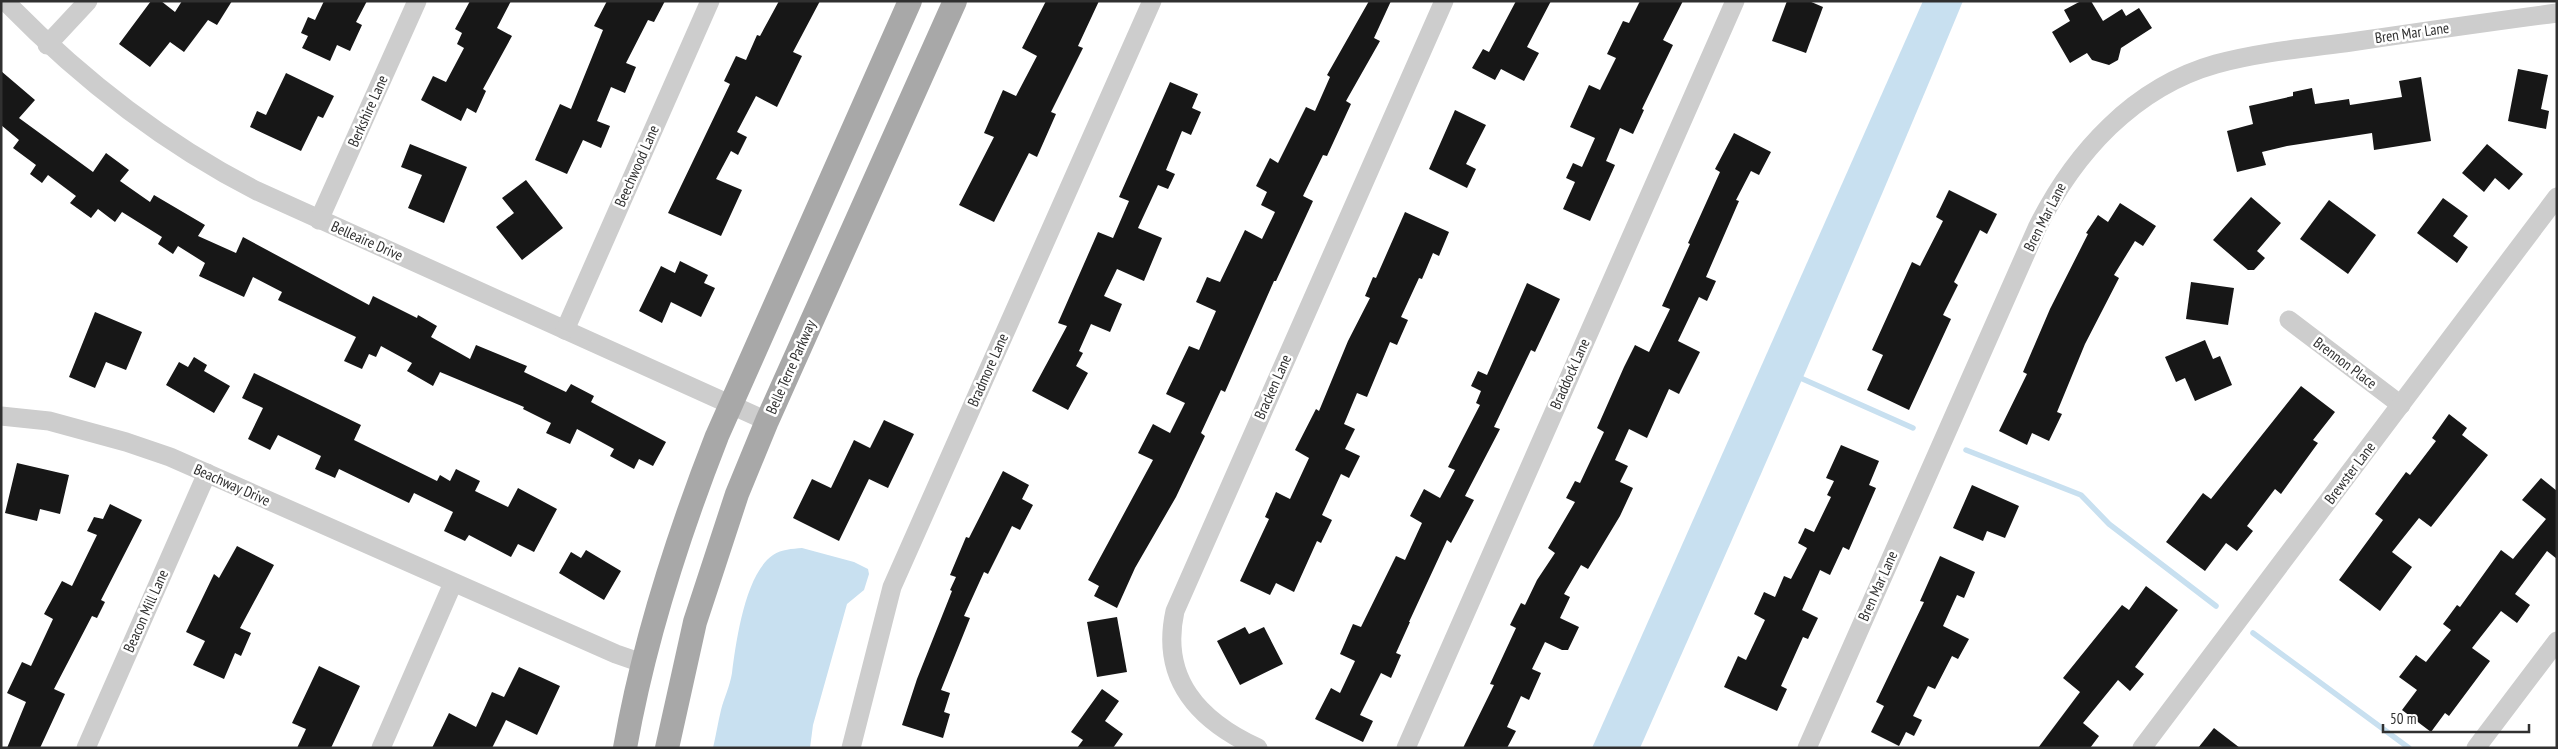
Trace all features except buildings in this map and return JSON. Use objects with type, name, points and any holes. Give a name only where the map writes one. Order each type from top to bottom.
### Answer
[{"type":"main road","points":[[625,748],[642,663],[678,538],[731,406],[910,1]]},
{"type":"main road","name":"Belle Terre Parkway","points":[[667,748],[683,667],[708,580],[737,494],[767,421],[955,1]]},
{"type":"street","name":"Belleaire Drive","points":[[4,1],[47,45],[119,105],[165,138],[225,175],[319,220],[767,421]]},
{"type":"street","points":[[47,45],[88,1]]},
{"type":"street","name":"Berkshire Lane","points":[[319,220],[417,1]]},
{"type":"street","name":"Beechwood Lane","points":[[565,330],[710,1]]},
{"type":"street","name":"Bradmore Lane","points":[[851,748],[892,587],[1152,1]]},
{"type":"street","name":"Bracken Lane","points":[[1258,748],[1211,721],[1188,696],[1174,661],[1171,627],[1175,611],[1444,1]]},
{"type":"street","name":"Braddock Lane","points":[[1406,748],[1735,1]]},
{"type":"street","name":"Bren Mar Lane","points":[[1807,748],[2037,228],[2064,179],[2104,131],[2143,100],[2184,76],[2215,64],[2268,54],[2557,13]]},
{"type":"street","name":"Brewster Lane","points":[[2142,748],[2557,197]]},
{"type":"street","name":"Brennon Place","points":[[2289,320],[2401,405]]},
{"type":"street","name":"Beachway Drive","points":[[1,416],[49,421],[126,442],[207,473],[453,583],[616,654],[642,663]]},
{"type":"street","name":"Beacon Mill Lane","points":[[86,748],[207,473]]},
{"type":"street","points":[[381,748],[453,583]]},
{"type":"street","points":[[2476,748],[2557,641]]},
{"type":"water","points":[[1923,1],[1963,1],[1804,376],[1640,748],[1592,748]]},
{"type":"water","points":[[802,548],[854,562],[868,569],[869,574],[864,590],[847,604],[813,725],[810,748],[713,748],[721,710],[731,678],[739,627],[755,577],[763,564],[776,553],[783,550]]},
{"type":"waterway","points":[[1796,376],[1913,428]]},
{"type":"waterway","points":[[1966,450],[2081,495],[2109,524],[2216,606]]},
{"type":"waterway","points":[[2253,633],[2409,748]]}]
